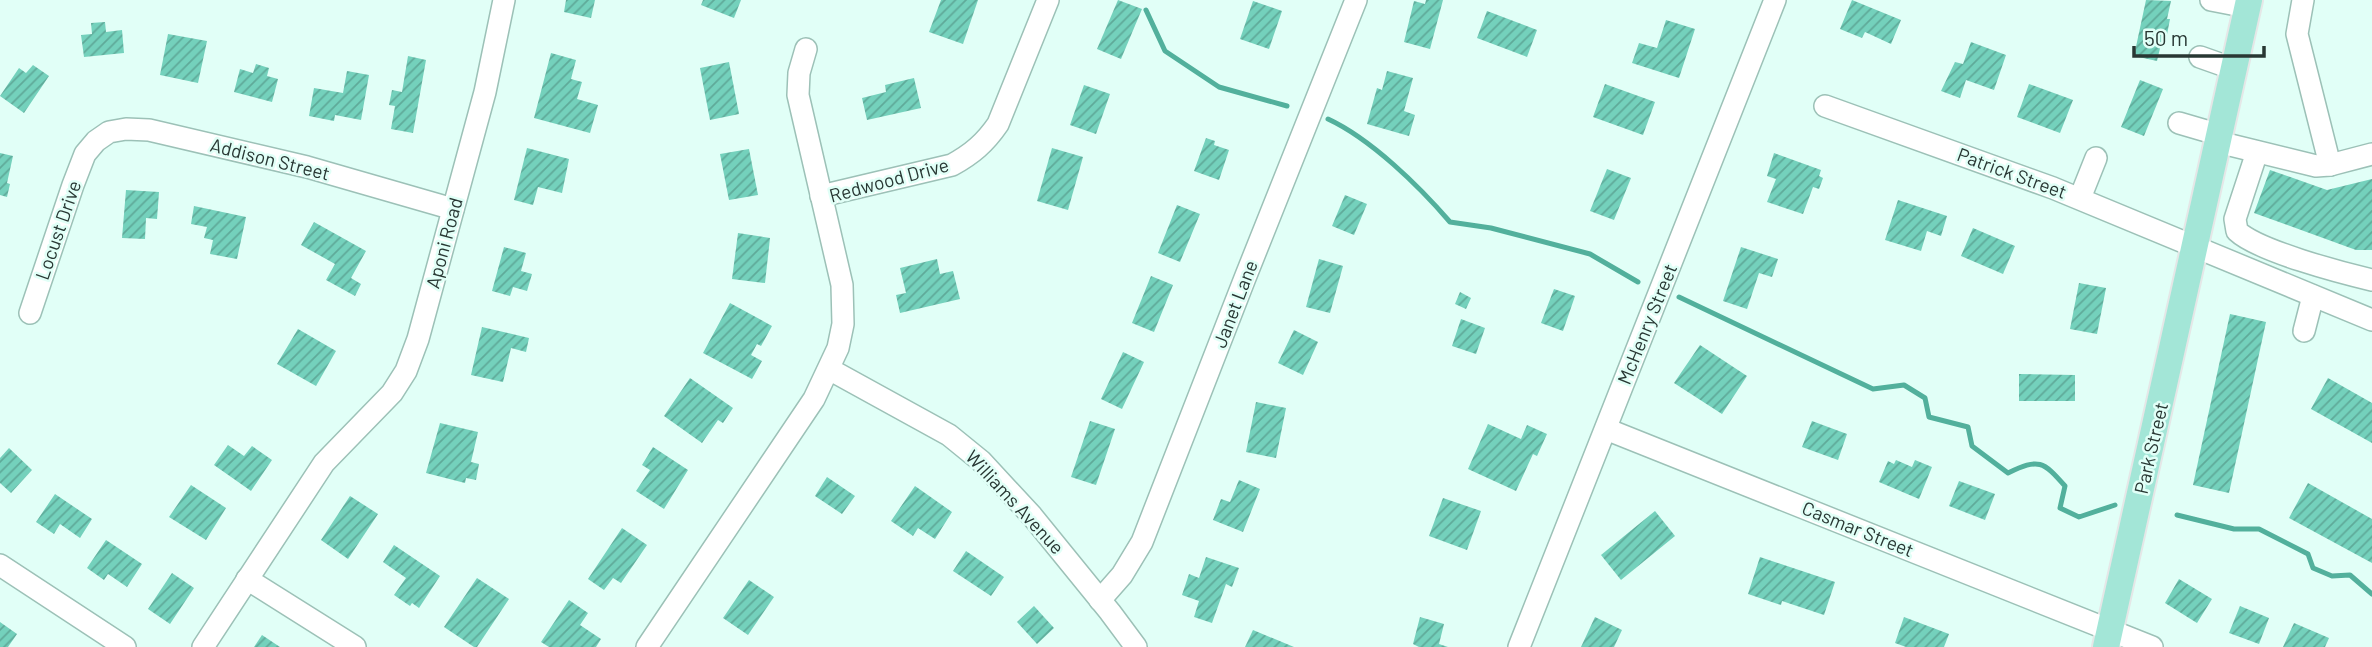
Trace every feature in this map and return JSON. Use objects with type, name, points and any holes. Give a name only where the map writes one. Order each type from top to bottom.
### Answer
[{"type":"main road","name":"Park Street","points":[[2108,639],[2248,4]]},
{"type":"street","name":"Aponi Road","points":[[203,647],[308,485],[329,457],[392,393],[406,372],[418,339],[485,92],[505,0]]},
{"type":"street","name":"Redwood Drive","points":[[647,647],[814,398],[829,369],[841,336],[844,300],[821,196],[952,165],[978,148],[998,124],[1048,0]]},
{"type":"street","name":"Janet Lane","points":[[1100,600],[1122,575],[1142,542],[1356,0]]},
{"type":"street","name":"McHenry Street","points":[[1519,647],[1774,0]]},
{"type":"street","points":[[2211,0],[2248,4]]},
{"type":"street","points":[[2303,0],[2297,34],[2330,165]]},
{"type":"street","points":[[806,49],[799,73],[798,94],[821,196]]},
{"type":"street","points":[[2200,57],[2234,69]]},
{"type":"street","name":"Patrick Street","points":[[1825,106],[2080,198],[2372,320]]},
{"type":"street","points":[[2179,123],[2258,152],[2309,165],[2330,165],[2372,154]]},
{"type":"street","name":"Addison Street","points":[[90,148],[109,132],[126,129],[149,130],[307,167],[453,209]]},
{"type":"street","name":"Locust Drive","points":[[30,313],[73,185],[90,148]]},
{"type":"street","points":[[2258,152],[2235,219],[2236,227],[2245,237],[2295,257],[2372,280]]},
{"type":"street","points":[[2080,198],[2096,158]]},
{"type":"street","points":[[2284,284],[2295,257]]},
{"type":"street","points":[[2304,331],[2313,296]]},
{"type":"street","name":"Williams Avenue","points":[[829,369],[949,435],[981,461],[1032,516],[1136,647]]},
{"type":"street","name":"Casmar Street","points":[[1606,429],[2108,639],[2152,647]]},
{"type":"street","points":[[0,565],[125,647]]},
{"type":"street","points":[[247,579],[355,647]]},
{"type":"building","points":[[566,0],[595,0],[591,18],[564,12]]},
{"type":"building","points":[[703,0],[741,0],[734,18],[701,5]]},
{"type":"building","points":[[941,0],[978,0],[963,44],[929,32]]},
{"type":"building","points":[[1118,0],[1142,9],[1121,59],[1097,49]]},
{"type":"building","points":[[1426,0],[1443,0],[1430,49],[1404,42],[1414,1],[1425,4]]},
{"type":"building","points":[[1852,0],[1901,20],[1891,44],[1865,32],[1862,38],[1840,29]]},
{"type":"building","points":[[2146,0],[2171,1],[2165,45],[2161,44],[2157,61],[2134,56]]},
{"type":"building","points":[[1253,1],[1282,11],[1269,49],[1240,39]]},
{"type":"building","points":[[1487,11],[1537,30],[1527,57],[1477,38]]},
{"type":"building","points":[[1666,20],[1695,29],[1679,78],[1632,63],[1639,43],[1657,48]]},
{"type":"building","points":[[105,22],[106,32],[122,30],[124,53],[84,57],[81,35],[92,34],[91,23]]},
{"type":"building","points":[[168,34],[207,41],[198,83],[160,75]]},
{"type":"building","points":[[1971,42],[2006,55],[1994,90],[1966,80],[1960,98],[1941,91],[1955,62],[1963,64]]},
{"type":"building","points":[[551,53],[576,60],[571,79],[582,82],[577,99],[598,105],[590,133],[534,118]]},
{"type":"building","points":[[408,56],[426,60],[413,133],[391,129],[395,106],[389,105],[392,90],[402,92]]},
{"type":"building","points":[[729,62],[739,114],[710,120],[700,68]]},
{"type":"building","points":[[256,64],[269,68],[267,76],[278,79],[272,102],[234,92],[240,69],[253,73]]},
{"type":"building","points":[[33,65],[49,76],[24,113],[0,96],[19,68],[26,73]]},
{"type":"building","points":[[347,71],[369,75],[361,120],[335,115],[334,121],[309,116],[314,88],[343,93]]},
{"type":"building","points":[[1387,71],[1413,78],[1404,111],[1415,115],[1409,136],[1367,124],[1377,88],[1382,90]]},
{"type":"building","points":[[914,78],[921,108],[867,120],[862,98],[886,92],[885,85]]},
{"type":"building","points":[[2140,80],[2163,89],[2144,136],[2121,127]]},
{"type":"building","points":[[1605,84],[1655,102],[1643,135],[1593,117]]},
{"type":"building","points":[[2029,84],[2073,100],[2060,133],[2017,117]]},
{"type":"building","points":[[1084,85],[1110,94],[1096,134],[1070,125]]},
{"type":"building","points":[[1206,138],[1215,141],[1214,145],[1229,150],[1219,180],[1194,171]]},
{"type":"building","points":[[527,148],[569,159],[562,193],[538,187],[533,205],[514,200]]},
{"type":"building","points":[[1052,148],[1083,157],[1068,210],[1037,201]]},
{"type":"building","points":[[749,149],[758,195],[729,200],[720,154]]},
{"type":"building","points":[[0,153],[13,156],[7,197],[0,195]]},
{"type":"building","points":[[1774,153],[1821,170],[1819,176],[1823,178],[1819,189],[1813,187],[1803,214],[1767,202],[1776,179],[1767,176]]},
{"type":"building","points":[[1607,169],[1631,178],[1614,220],[1590,211]]},
{"type":"building","points":[[2270,170],[2327,190],[2372,179],[2372,250],[2356,250],[2254,213]]},
{"type":"building","points":[[126,190],[159,192],[157,219],[146,218],[145,239],[122,238]]},
{"type":"building","points":[[1345,195],[1367,204],[1354,235],[1332,226]]},
{"type":"building","points":[[1898,200],[1947,216],[1941,236],[1927,231],[1921,251],[1885,240]]},
{"type":"building","points":[[1177,205],[1200,214],[1180,262],[1158,253]]},
{"type":"building","points":[[194,206],[246,217],[237,259],[210,254],[213,240],[204,238],[207,227],[191,224]]},
{"type":"building","points":[[314,222],[366,251],[351,278],[361,284],[355,296],[326,280],[335,264],[301,245]]},
{"type":"building","points":[[1973,228],[2015,246],[2003,274],[1961,256]]},
{"type":"building","points":[[738,233],[770,238],[765,283],[732,279]]},
{"type":"building","points":[[504,247],[526,253],[521,271],[532,274],[527,291],[513,287],[510,296],[492,291]]},
{"type":"building","points":[[1741,247],[1778,259],[1772,277],[1759,273],[1747,309],[1723,301]]},
{"type":"building","points":[[937,259],[940,274],[953,271],[960,299],[900,313],[896,295],[906,293],[900,268]]},
{"type":"building","points":[[1319,259],[1343,266],[1330,313],[1306,307]]},
{"type":"building","points":[[1151,276],[1173,285],[1154,332],[1132,323]]},
{"type":"building","points":[[2079,283],[2106,288],[2097,334],[2070,329]]},
{"type":"building","points":[[1554,289],[1575,296],[1563,331],[1541,323]]},
{"type":"building","points":[[1460,292],[1471,298],[1466,309],[1455,304]]},
{"type":"building","points":[[730,303],[772,326],[761,346],[757,344],[751,355],[762,361],[752,379],[703,353]]},
{"type":"building","points":[[2230,314],[2266,322],[2229,493],[2193,485]]},
{"type":"building","points":[[1461,319],[1485,328],[1476,354],[1452,346]]},
{"type":"building","points":[[482,327],[529,338],[526,352],[511,348],[503,382],[471,375]]},
{"type":"building","points":[[298,329],[336,351],[316,386],[277,364]]},
{"type":"building","points":[[1294,330],[1318,342],[1303,375],[1278,363]]},
{"type":"building","points":[[1700,345],[1747,376],[1722,414],[1674,383]]},
{"type":"building","points":[[1123,352],[1144,362],[1122,409],[1101,399]]},
{"type":"building","points":[[2019,374],[2075,375],[2075,401],[2019,401]]},
{"type":"building","points":[[690,378],[733,408],[723,423],[718,420],[702,443],[664,416]]},
{"type":"building","points":[[2328,378],[2372,403],[2372,443],[2311,409]]},
{"type":"building","points":[[1256,402],[1286,408],[1276,458],[1246,452]]},
{"type":"building","points":[[1090,421],[1115,429],[1096,485],[1071,477]]},
{"type":"building","points":[[1812,421],[1847,434],[1838,460],[1802,447]]},
{"type":"building","points":[[440,423],[478,432],[471,462],[479,464],[476,480],[466,478],[465,483],[426,473]]},
{"type":"building","points":[[1488,424],[1521,439],[1527,425],[1547,434],[1537,456],[1533,454],[1516,491],[1468,469]]},
{"type":"building","points":[[228,445],[244,456],[252,446],[272,460],[251,491],[214,465]]},
{"type":"building","points":[[653,447],[688,470],[664,509],[636,491],[650,470],[642,465]]},
{"type":"building","points":[[9,448],[32,470],[11,493],[0,483],[0,458]]},
{"type":"building","points":[[1896,460],[1912,467],[1915,460],[1932,467],[1919,499],[1879,482],[1888,461],[1894,464]]},
{"type":"building","points":[[827,477],[855,496],[842,514],[815,496]]},
{"type":"building","points":[[1239,480],[1260,489],[1243,532],[1213,520],[1221,499],[1230,502]]},
{"type":"building","points":[[1959,481],[1995,494],[1985,520],[1949,506]]},
{"type":"building","points":[[2308,483],[2372,519],[2372,563],[2289,518]]},
{"type":"building","points":[[191,485],[226,508],[206,540],[169,517]]},
{"type":"building","points":[[915,486],[952,512],[935,539],[918,528],[913,536],[891,521]]},
{"type":"building","points":[[55,494],[92,519],[80,538],[60,524],[54,534],[36,522]]},
{"type":"building","points":[[350,496],[378,514],[348,559],[321,540]]},
{"type":"building","points":[[1443,498],[1481,511],[1467,550],[1429,536]]},
{"type":"building","points":[[1655,511],[1675,536],[1621,580],[1601,555]]},
{"type":"building","points":[[622,528],[647,545],[621,583],[613,578],[604,590],[588,579]]},
{"type":"building","points":[[106,540],[142,564],[127,587],[108,574],[104,580],[87,568]]},
{"type":"building","points":[[394,545],[440,576],[419,608],[412,603],[410,606],[394,595],[406,578],[383,562]]},
{"type":"building","points":[[966,551],[1004,577],[991,596],[953,571]]},
{"type":"building","points":[[1206,557],[1239,568],[1232,587],[1226,584],[1212,623],[1194,617],[1199,601],[1182,595],[1189,574],[1199,578]]},
{"type":"building","points":[[1760,557],[1835,582],[1824,615],[1782,601],[1781,605],[1748,594]]},
{"type":"building","points":[[172,573],[194,588],[170,624],[148,609]]},
{"type":"building","points":[[477,578],[509,599],[477,647],[474,647],[444,627]]},
{"type":"building","points":[[2179,579],[2212,599],[2197,623],[2165,603]]},
{"type":"building","points":[[749,580],[774,597],[748,635],[723,618]]},
{"type":"building","points":[[569,600],[588,613],[580,625],[601,639],[596,647],[549,647],[541,642]]},
{"type":"building","points":[[1034,606],[1054,628],[1037,644],[1017,622]]},
{"type":"building","points":[[2240,606],[2269,618],[2259,644],[2229,633]]},
{"type":"building","points":[[1420,617],[1444,624],[1439,644],[1448,647],[1419,647],[1413,644]]},
{"type":"building","points":[[1595,617],[1622,630],[1614,647],[1581,647]]},
{"type":"building","points":[[1904,617],[1949,634],[1944,647],[1906,647],[1895,643]]},
{"type":"building","points":[[0,622],[17,634],[8,647],[0,647]]},
{"type":"building","points":[[2294,623],[2329,638],[2325,647],[2283,647]]},
{"type":"building","points":[[1253,630],[1294,647],[1245,647]]},
{"type":"building","points":[[262,635],[280,647],[254,647]]},
{"type":"waterway","points":[[1146,10],[1165,51],[1219,87],[1287,106]]},
{"type":"waterway","points":[[1328,119],[1361,138],[1394,164],[1450,222],[1491,228],[1590,254],[1638,282]]},
{"type":"waterway","points":[[1679,297],[1873,389],[1904,385],[1925,398],[1929,417],[1968,427],[1972,446],[2008,473],[2034,464],[2040,464],[2051,471],[2065,486],[2060,508],[2079,517],[2115,505]]},
{"type":"waterway","points":[[2177,515],[2234,529],[2259,529],[2308,554],[2313,568],[2332,576],[2350,575],[2372,594]]}]
